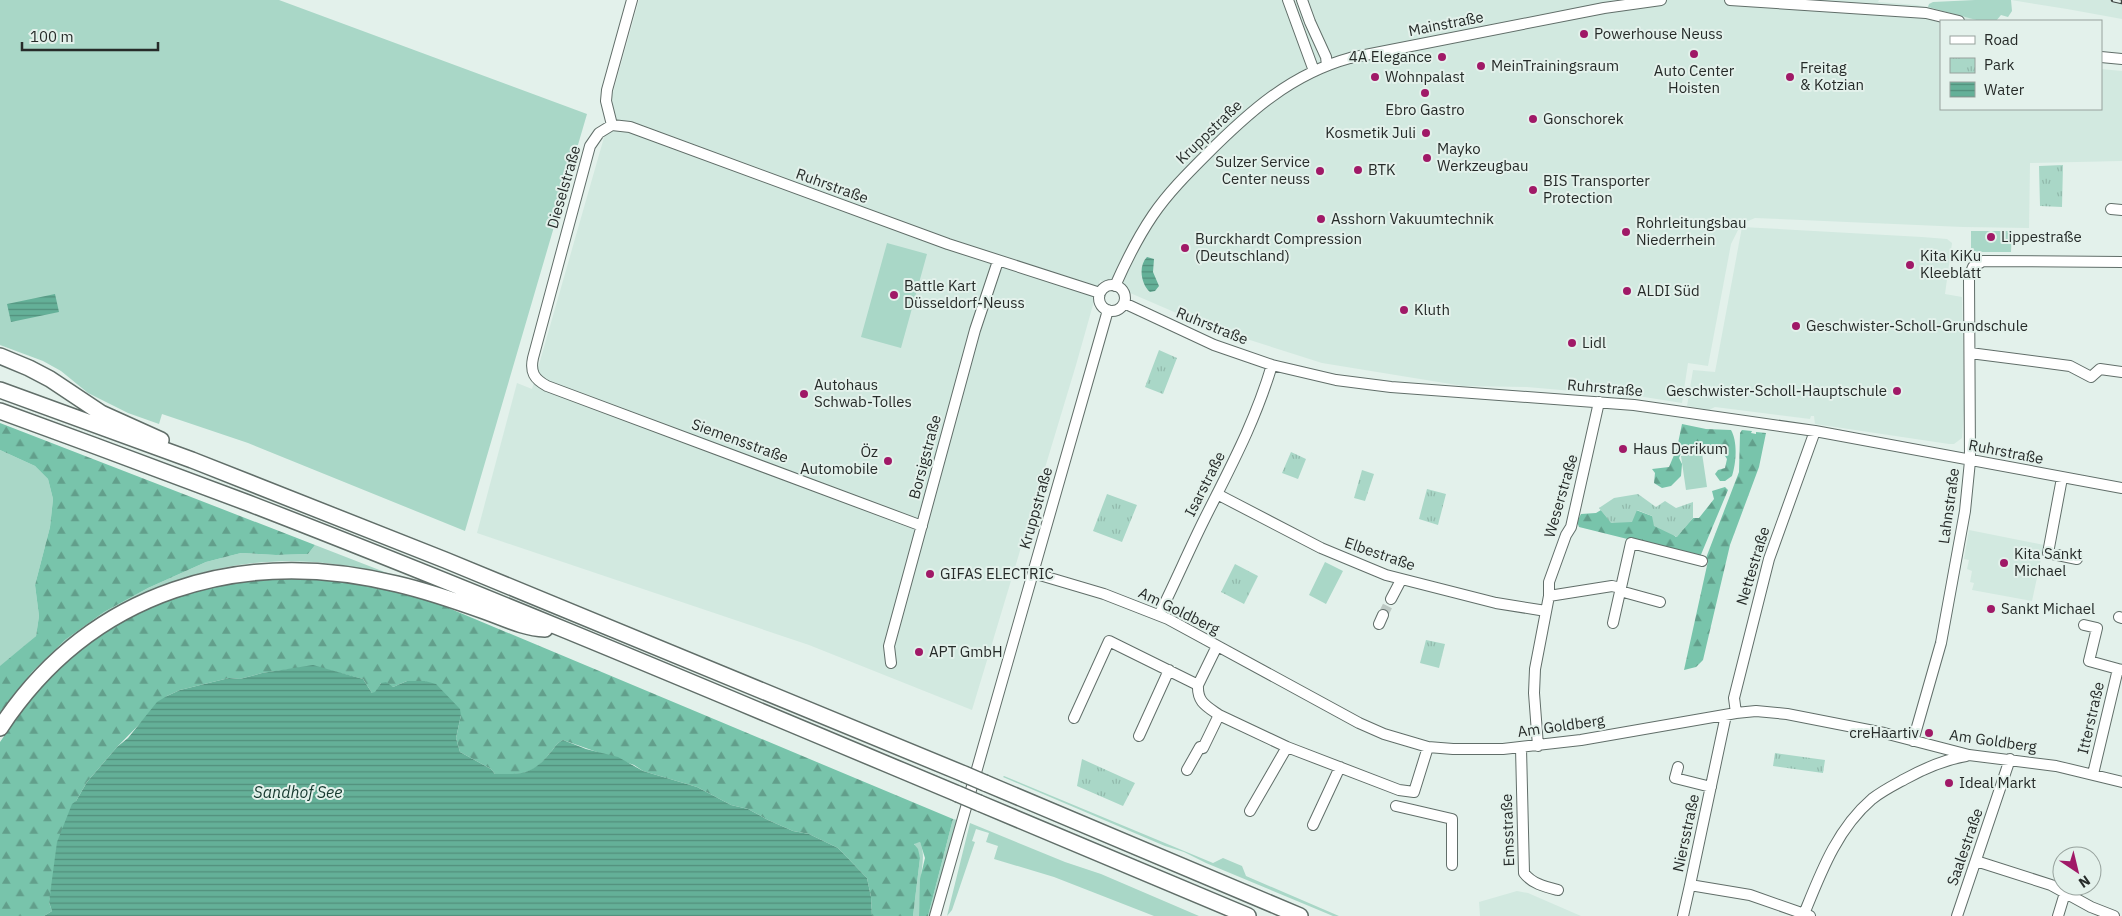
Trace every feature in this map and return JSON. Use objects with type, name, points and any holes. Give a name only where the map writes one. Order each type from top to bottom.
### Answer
[{"type":"highway","points":[[0,356],[50,379],[101,413],[152,434],[192,460]]},
{"type":"highway","points":[[0,390],[192,460],[623,632],[1300,916]]},
{"type":"highway","points":[[0,410],[248,504],[562,629],[1248,916]]},
{"type":"highway","points":[[0,728],[25,693],[53,663],[83,638],[116,616],[157,596],[195,583],[234,574],[275,570],[316,571],[354,575],[398,584],[520,625],[562,629]]},
{"type":"street","points":[[612,125],[606,101],[607,90],[632,0]]},
{"type":"street","points":[[1288,0],[1314,71]]},
{"type":"street","points":[[1302,0],[1326,57],[1327,65]]},
{"type":"street","name":"Mainstraße","points":[[1314,71],[1350,58],[1604,8],[1660,0]]},
{"type":"street","points":[[1730,0],[1922,13],[1954,20]]},
{"type":"street","points":[[1303,42],[1309,33],[1310,22]]},
{"type":"street","points":[[1303,42],[1313,46],[1327,65]]},
{"type":"street","points":[[2102,56],[2122,59]]},
{"type":"street","name":"Kruppstraße","points":[[1115,286],[1145,226],[1176,186],[1251,112],[1285,86],[1314,71]]},
{"type":"street","name":"Ruhrstraße","points":[[612,125],[630,127],[948,244],[1100,293]]},
{"type":"street","name":"Dieselstraße","points":[[547,386],[535,377],[532,371],[533,358],[590,146],[599,132],[612,125]]},
{"type":"street","name":"Borsigstraße","points":[[891,664],[889,646],[975,330],[998,261]]},
{"type":"street","name":"Lahnstraße","points":[[1913,741],[1941,643],[1965,511],[1970,461],[1969,277],[1971,270],[1982,261],[2122,262]]},
{"type":"street","points":[[1115,286],[1119,287],[1125,294],[1124,303],[1118,310],[1108,310],[1100,302],[1100,293],[1105,287],[1115,286]]},
{"type":"street","name":"Ruhrstraße","points":[[1124,303],[1214,345],[1272,365],[1336,380],[1391,387],[1634,405],[1816,431],[2122,488]]},
{"type":"street","name":"Kruppstraße","points":[[935,916],[1108,310]]},
{"type":"street","points":[[1970,352],[2070,366],[2091,377],[2100,370],[2122,372]]},
{"type":"street","name":"Isarstraße","points":[[1159,615],[1217,494],[1244,443],[1262,400],[1272,365]]},
{"type":"street","name":"Siemensstraße","points":[[547,386],[922,526]]},
{"type":"street","name":"Weserstraße","points":[[1538,746],[1534,691],[1535,668],[1549,596],[1548,585],[1566,535],[1571,527],[1599,402]]},
{"type":"street","name":"Nettestraße","points":[[1731,714],[1769,559],[1816,431]]},
{"type":"street","points":[[2062,478],[2048,553],[2077,559]]},
{"type":"street","name":"Elbestraße","points":[[1217,494],[1320,548],[1401,580],[1496,603],[1546,611]]},
{"type":"street","points":[[1613,623],[1631,543],[1702,560]]},
{"type":"street","name":"Am Goldberg","points":[[1033,573],[1104,594],[1159,615],[1359,723],[1384,734],[1428,747],[1465,750],[1521,748],[1756,711],[1787,714],[1884,733],[1969,755],[2043,763],[2122,782]]},
{"type":"street","points":[[1391,599],[1401,580]]},
{"type":"street","points":[[1549,596],[1612,586],[1660,602]]},
{"type":"street","name":"Itterstraße","points":[[2084,625],[2097,628],[2089,661],[2120,670],[2093,774]]},
{"type":"street","points":[[1074,718],[1109,640],[1198,685]]},
{"type":"street","points":[[1217,646],[1198,685],[1198,696],[1202,704],[1219,715],[1287,747],[1399,790],[1414,792],[1428,747]]},
{"type":"street","points":[[1138,736],[1169,670]]},
{"type":"street","name":"Niersstraße","points":[[1683,916],[1710,787],[1731,714]]},
{"type":"street","points":[[1187,770],[1200,747],[1203,748],[1219,715]]},
{"type":"street","points":[[1250,811],[1287,747]]},
{"type":"street","name":"Emsstraße","points":[[1521,748],[1524,873],[1528,878],[1540,885],[1558,890]]},
{"type":"street","name":"Niersstraße","points":[[1690,884],[1750,895],[1807,915],[1825,862],[1843,832],[1864,806],[1881,792],[1930,766],[1969,755]]},
{"type":"street","name":"Saalestraße","points":[[1957,916],[2010,759]]},
{"type":"street","points":[[1313,825],[1340,768]]},
{"type":"street","name":"Niersstraße","points":[[1678,768],[1675,778],[1710,787]]},
{"type":"street","points":[[1399,790],[1396,807],[1452,820],[1452,866]]},
{"type":"street","points":[[1976,860],[2052,886]]},
{"type":"street","points":[[2058,916],[2064,896]]},
{"type":"street","points":[[2071,896],[2114,916]]},
{"type":"shaded area","points":[[639,0],[1879,0],[1878,2],[1917,5],[1977,20],[1940,20],[1940,110],[2102,110],[2102,69],[2122,71],[2122,161],[2030,163],[2029,228],[1755,218],[1741,224],[1731,244],[1708,366],[1688,363],[1682,403],[1619,393],[1527,387],[1463,386],[1322,363],[1209,327],[1100,280],[972,710],[809,645],[477,533],[517,383],[532,389],[613,106],[612,96]]},
{"type":"shaded area","points":[[2011,0],[2122,0],[2122,19],[2067,9]]},
{"type":"shaded area","points":[[1742,227],[1922,237],[1947,239],[1952,243],[1945,294],[1962,297],[1964,410],[1962,438],[1954,444],[1949,444],[1815,424],[1814,416],[1811,416],[1810,419],[1715,407],[1709,410],[1687,406],[1693,370],[1715,372]]},
{"type":"shaded area","name":"Kita Sankt Michael","points":[[1969,530],[2044,545],[2032,601],[1972,590],[1974,583],[1970,582],[1972,571],[1967,569],[1969,560],[1964,559]]},
{"type":"shaded area","points":[[1517,891],[1528,893],[1581,916],[1480,916],[1479,902]]},
{"type":"green space","points":[[0,0],[279,0],[587,114],[465,531],[248,443],[162,414],[159,424],[128,413],[88,393],[61,371],[43,361],[0,345]]},
{"type":"green space","points":[[2011,0],[2012,11],[2008,17],[2001,15],[1997,20],[1976,20],[1928,7],[1933,2]]},
{"type":"green space","name":"Lippestraße","points":[[2063,165],[2062,207],[2040,206],[2039,166]]},
{"type":"green space","name":"Lippestraße","points":[[1971,231],[2012,231],[2011,252],[1971,252]]},
{"type":"green space","name":"Battle Kart Düsseldorf-Neuss","points":[[887,243],[927,254],[901,348],[861,337]]},
{"type":"green space","points":[[1159,350],[1177,358],[1163,394],[1145,387]]},
{"type":"green space","points":[[0,423],[315,545],[308,554],[241,553],[206,562],[148,588],[104,612],[65,640],[32,672],[0,712],[0,666],[36,636],[39,616],[35,585],[50,527],[53,499],[48,479],[35,466],[0,450]]},
{"type":"green space","points":[[1682,424],[1706,429],[1731,430],[1735,441],[1736,453],[1732,476],[1725,481],[1720,481],[1715,474],[1718,470],[1725,468],[1727,459],[1723,453],[1706,453],[1690,449],[1682,451],[1679,458],[1682,464],[1681,476],[1671,486],[1662,488],[1654,483],[1655,473],[1652,469],[1669,467],[1677,448]]},
{"type":"green space","points":[[1742,430],[1752,431],[1751,433],[1756,434],[1756,432],[1766,433],[1759,467],[1730,545],[1703,660],[1696,667],[1684,670],[1708,561],[1706,558],[1739,472],[1740,433]]},
{"type":"green space","points":[[0,450],[35,466],[48,479],[53,499],[50,527],[35,585],[39,616],[36,636],[2,666],[0,666]]},
{"type":"green space","points":[[1291,452],[1306,459],[1298,479],[1282,473]]},
{"type":"green space","points":[[1702,453],[1707,487],[1686,490],[1681,456]]},
{"type":"green space","points":[[1362,470],[1374,474],[1365,501],[1354,498]]},
{"type":"green space","points":[[1725,487],[1728,490],[1700,557],[1579,527],[1577,522],[1581,514],[1596,513],[1601,510],[1612,523],[1636,510],[1652,516],[1676,537],[1693,518],[1699,518],[1714,499],[1712,491]]},
{"type":"green space","points":[[1427,489],[1446,494],[1438,525],[1419,519]]},
{"type":"green space","points":[[1107,494],[1137,505],[1122,542],[1093,531]]},
{"type":"green space","points":[[1638,494],[1656,507],[1665,501],[1676,508],[1693,502],[1693,518],[1677,537],[1654,526],[1652,516],[1637,510],[1632,522],[1611,523],[1599,508],[1614,498]]},
{"type":"green space","points":[[315,545],[400,578],[325,563],[267,562],[222,568],[178,580],[137,598],[98,621],[62,648],[29,680],[0,716],[0,712],[32,672],[65,640],[104,612],[148,588],[206,562],[241,553],[308,554]]},
{"type":"green space","points":[[1325,562],[1343,571],[1326,604],[1309,595]]},
{"type":"green space","points":[[1235,564],[1258,576],[1244,604],[1221,592]]},
{"type":"green space","points":[[275,577],[318,579],[358,584],[439,604],[953,819],[928,916],[919,916],[920,879],[925,858],[920,842],[914,844],[918,849],[920,858],[913,916],[872,916],[867,878],[838,848],[809,834],[793,831],[748,809],[731,805],[697,787],[643,771],[634,765],[563,740],[557,744],[537,767],[525,773],[495,774],[491,769],[460,752],[456,738],[461,715],[425,681],[407,681],[393,687],[381,683],[375,693],[372,693],[363,679],[313,666],[262,673],[240,679],[229,678],[180,690],[167,696],[117,747],[87,782],[76,801],[54,875],[49,902],[52,911],[44,916],[0,916],[0,742],[31,697],[87,645],[120,623],[159,603],[196,590],[234,581]]},
{"type":"green space","points":[[1426,640],[1445,644],[1439,668],[1420,663]]},
{"type":"green space","points":[[1775,753],[1825,760],[1823,773],[1773,766]]},
{"type":"green space","points":[[1082,759],[1135,783],[1123,806],[1077,786]]},
{"type":"green space","points":[[1004,776],[1213,863],[1223,858],[1242,866],[1246,876],[1339,916],[1333,916],[1184,852],[1165,846]]},
{"type":"green space","points":[[953,819],[957,820],[931,916],[928,916]]},
{"type":"green space","points":[[970,823],[1065,862],[1101,874],[1199,916],[1154,916],[1054,877],[994,859],[998,846],[986,842],[989,833],[976,829],[972,841],[975,842],[952,910],[947,916]]},
{"type":"green space","points":[[920,842],[923,857],[919,916],[913,916],[920,858],[914,843]]},
{"type":"water","points":[[1147,257],[1154,259],[1153,272],[1159,286],[1155,291],[1150,292],[1144,284],[1142,275],[1142,265]]},
{"type":"water","points":[[55,294],[59,312],[11,322],[7,304]]},
{"type":"water","name":"Sandhof See","points":[[313,665],[363,679],[372,693],[375,692],[381,683],[386,682],[393,687],[407,681],[425,681],[436,684],[460,709],[461,715],[456,738],[460,752],[491,769],[495,774],[518,773],[531,770],[543,761],[557,744],[563,740],[586,749],[618,757],[643,771],[697,787],[731,805],[748,809],[793,831],[809,834],[838,848],[867,878],[872,916],[44,916],[52,911],[49,902],[57,842],[72,804],[76,801],[87,782],[117,747],[128,738],[157,702],[180,690],[229,678],[240,679],[262,673]]},
{"type":"tunnel","points":[[1383,615],[1391,599]]},
{"type":"railway","points":[[2113,0],[2122,2]]},
{"type":"place","name":"Powerhouse Neuss","points":[[1584,34]]},
{"type":"place","name":"Auto Center Hoisten","points":[[1694,54]]},
{"type":"place","name":"4A Elegance","points":[[1442,57]]},
{"type":"place","name":"MeinTrainingsraum","points":[[1481,66]]},
{"type":"place","name":"Wohnpalast","points":[[1375,77]]},
{"type":"place","name":"Freitag & Kotzian","points":[[1790,77]]},
{"type":"place","name":"Ebro Gastro","points":[[1425,93]]},
{"type":"place","name":"Gonschorek","points":[[1533,119]]},
{"type":"place","name":"Kosmetik Juli","points":[[1426,133]]},
{"type":"place","name":"Mayko Werkzeugbau","points":[[1427,158]]},
{"type":"place","name":"BTK","points":[[1358,170]]},
{"type":"place","name":"Sulzer Service Center neuss","points":[[1320,171]]},
{"type":"place","name":"BIS Transporter Protection","points":[[1533,190]]},
{"type":"place","name":"Asshorn Vakuumtechnik","points":[[1321,219]]},
{"type":"place","name":"Rohrleitungsbau Niederrhein","points":[[1626,232]]},
{"type":"place","name":"Lippestraße","points":[[1991,237]]},
{"type":"place","name":"Burckhardt Compression (Deutschland)","points":[[1185,248]]},
{"type":"place","name":"Kita KiKu Kleeblatt","points":[[1910,265]]},
{"type":"place","name":"ALDI Süd","points":[[1627,291]]},
{"type":"place","name":"Battle Kart Düsseldorf-Neuss","points":[[894,295]]},
{"type":"place","name":"Kluth","points":[[1404,310]]},
{"type":"place","name":"Geschwister-Scholl-Grundschule","points":[[1796,326]]},
{"type":"place","name":"Lidl","points":[[1572,343]]},
{"type":"place","name":"Geschwister-Scholl-Hauptschule","points":[[1897,391]]},
{"type":"place","name":"Autohaus Schwab-Tolles","points":[[804,394]]},
{"type":"place","name":"Haus Derikum","points":[[1623,449]]},
{"type":"place","name":"Öz Automobile","points":[[888,461]]},
{"type":"place","name":"Kita Sankt Michael","points":[[2004,563]]},
{"type":"place","name":"GIFAS ELECTRIC","points":[[930,574]]},
{"type":"place","name":"Sankt Michael","points":[[1991,609]]},
{"type":"place","name":"APT GmbH","points":[[919,652]]},
{"type":"place","name":"creHaartiv","points":[[1929,733]]},
{"type":"place","name":"Ideal Markt","points":[[1949,783]]}]
